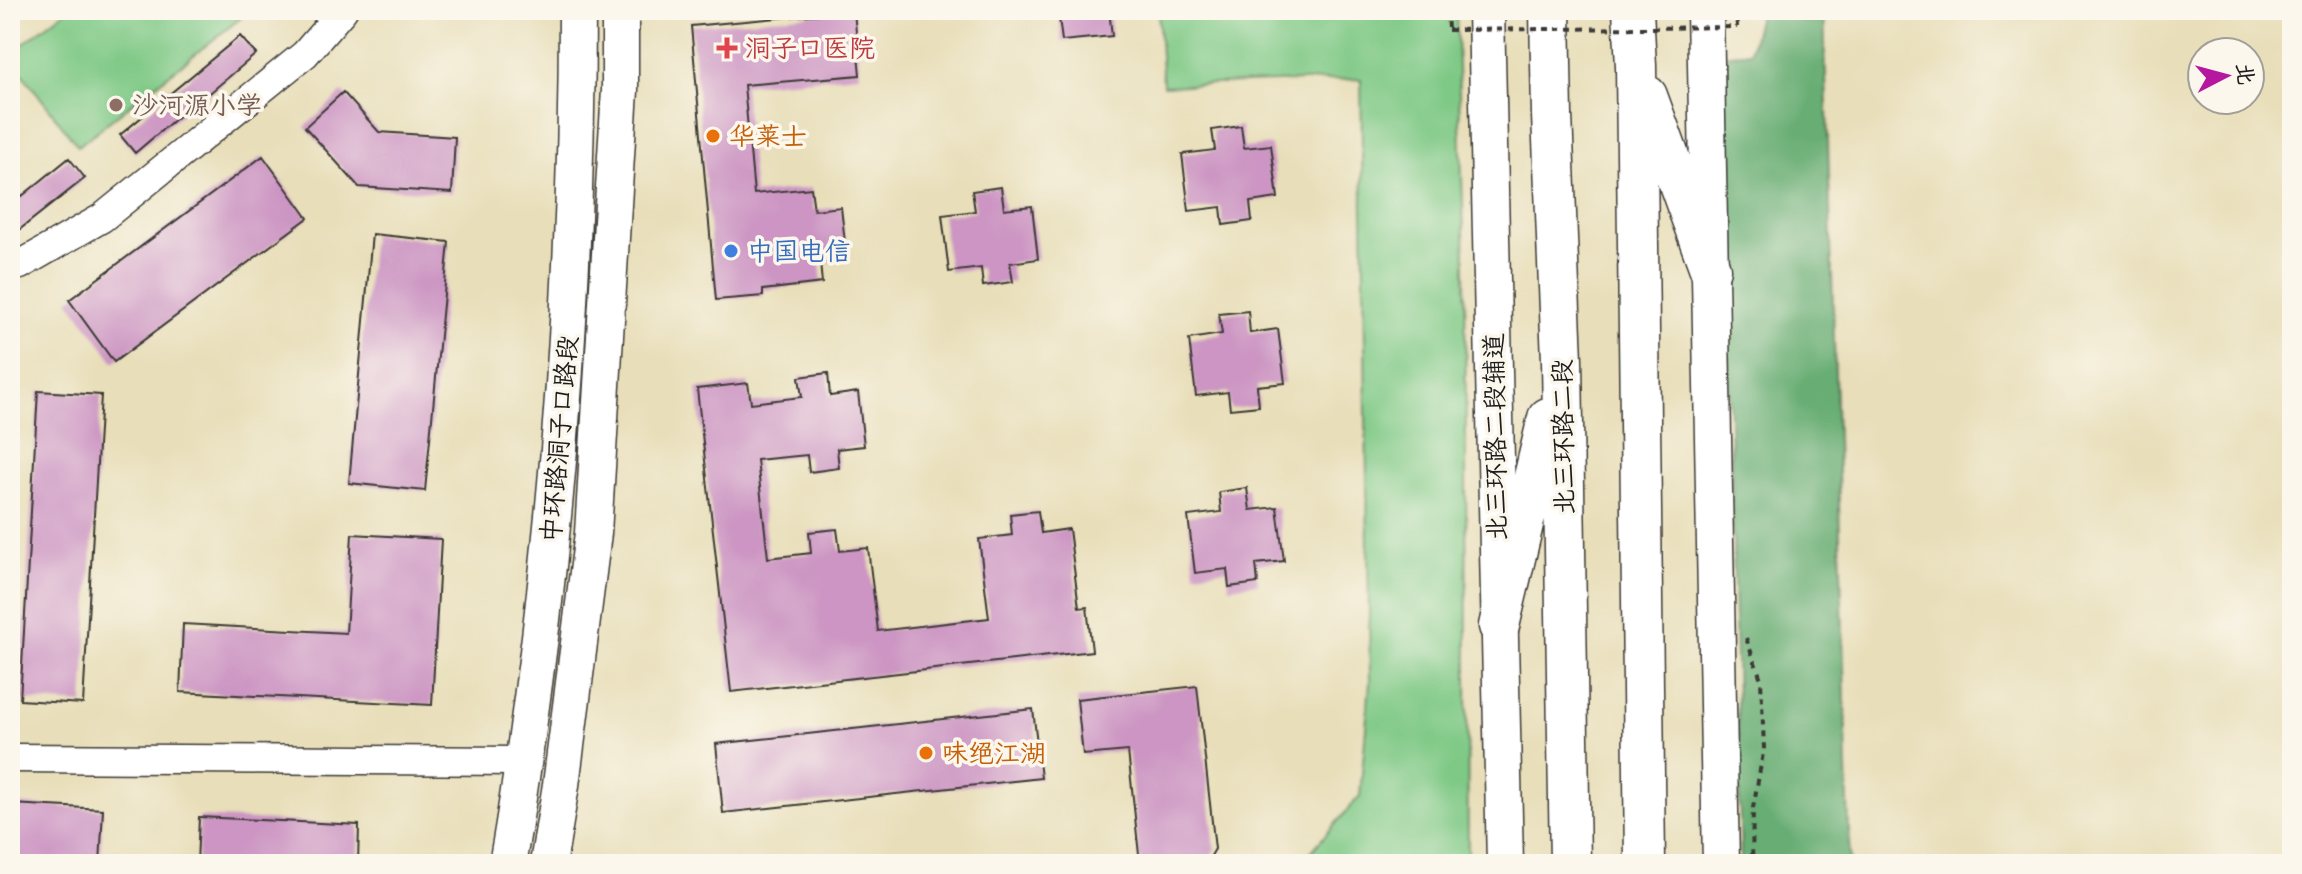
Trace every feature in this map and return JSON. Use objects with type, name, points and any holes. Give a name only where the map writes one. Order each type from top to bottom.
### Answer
[{"type":"highway","points":[[1539,10],[1552,115]]},
{"type":"highway","name":"北三环路二段","points":[[1550,10],[1562,360],[1570,864]]},
{"type":"highway","points":[[1633,10],[1645,864]]},
{"type":"highway","points":[[1636,66],[1710,269]]},
{"type":"highway","points":[[1499,626],[1562,360]]},
{"type":"main road","name":"中环路洞子口路段","points":[[507,864],[525,761],[553,527],[569,332],[577,10]]},
{"type":"main road","name":"中环路洞子口路段","points":[[548,864],[593,533],[620,90],[620,10]]},
{"type":"main road","name":"北三环路二段辅道","points":[[1486,10],[1505,864]]},
{"type":"main road","points":[[1705,10],[1721,864]]},
{"type":"street","points":[[10,268],[102,218],[305,54],[343,10]]},
{"type":"street","points":[[10,758],[525,761]]},
{"type":"path","points":[[1447,10],[1448,30],[1737,27],[1736,10]]},
{"type":"path","points":[[1744,632],[1761,679],[1764,748],[1753,808],[1752,864]]},
{"type":"green space","points":[[67,10],[251,10],[78,146],[10,58],[10,54]]},
{"type":"green space","points":[[656,10],[723,10],[656,17]]},
{"type":"green space","points":[[1158,10],[1456,10],[1465,260],[1468,864],[1300,864],[1360,796],[1370,682],[1361,79],[1163,86]]},
{"type":"green space","points":[[1760,10],[1824,10],[1850,864],[1741,864],[1721,55],[1750,52]]},
{"type":"building","points":[[1058,10],[1109,10],[1112,36],[1062,41]]},
{"type":"building","points":[[854,11],[860,75],[744,85],[754,194],[811,188],[814,210],[841,207],[847,260],[820,263],[822,283],[763,290],[763,296],[716,300],[691,26]]},
{"type":"building","points":[[240,36],[256,54],[135,153],[120,135]]},
{"type":"building","points":[[343,92],[379,132],[455,137],[452,193],[359,187],[305,127]]},
{"type":"building","points":[[1241,126],[1244,148],[1271,145],[1278,198],[1250,202],[1252,221],[1223,225],[1221,207],[1189,211],[1182,154],[1215,150],[1212,130]]},
{"type":"building","points":[[263,156],[308,218],[114,362],[69,300]]},
{"type":"building","points":[[69,158],[85,178],[19,230],[10,219],[10,181],[22,196]]},
{"type":"building","points":[[1001,187],[1004,209],[1032,206],[1038,259],[1010,263],[1013,282],[983,286],[981,268],[949,272],[942,215],[975,211],[972,191]]},
{"type":"building","points":[[372,234],[449,242],[425,491],[349,483]]},
{"type":"building","points":[[1248,311],[1250,333],[1278,329],[1285,383],[1257,386],[1259,406],[1230,409],[1228,392],[1196,396],[1189,339],[1222,334],[1219,314]]},
{"type":"building","points":[[828,373],[830,396],[858,392],[864,446],[837,449],[839,468],[809,472],[807,455],[757,460],[768,558],[811,553],[809,532],[837,529],[840,551],[868,548],[878,631],[989,618],[979,539],[1012,535],[1010,514],[1038,511],[1041,533],[1069,529],[1079,608],[1087,607],[1092,651],[731,692],[697,389],[748,383],[751,403],[802,397],[799,377]]},
{"type":"building","points":[[38,391],[101,395],[83,704],[20,700]]},
{"type":"building","points":[[1247,488],[1250,510],[1277,507],[1284,561],[1256,564],[1258,583],[1229,587],[1227,569],[1195,573],[1188,516],[1221,512],[1219,492]]},
{"type":"building","points":[[352,534],[441,539],[432,705],[180,692],[183,624],[346,633]]},
{"type":"building","points":[[1197,686],[1215,849],[1206,864],[1140,864],[1128,751],[1083,755],[1077,699]]},
{"type":"building","points":[[1033,709],[1041,778],[723,813],[716,744]]},
{"type":"building","points":[[12,804],[103,809],[100,864],[10,864]]},
{"type":"building","points":[[199,817],[359,825],[358,864],[197,864]]},
{"type":"place","name":"洞子口医院","points":[[727,48]]},
{"type":"place","name":"沙河源小学","points":[[116,105]]},
{"type":"place","name":"华莱士","points":[[713,136]]},
{"type":"place","name":"中国电信","points":[[731,251]]},
{"type":"place","name":"味绝江湖","points":[[926,753]]}]
